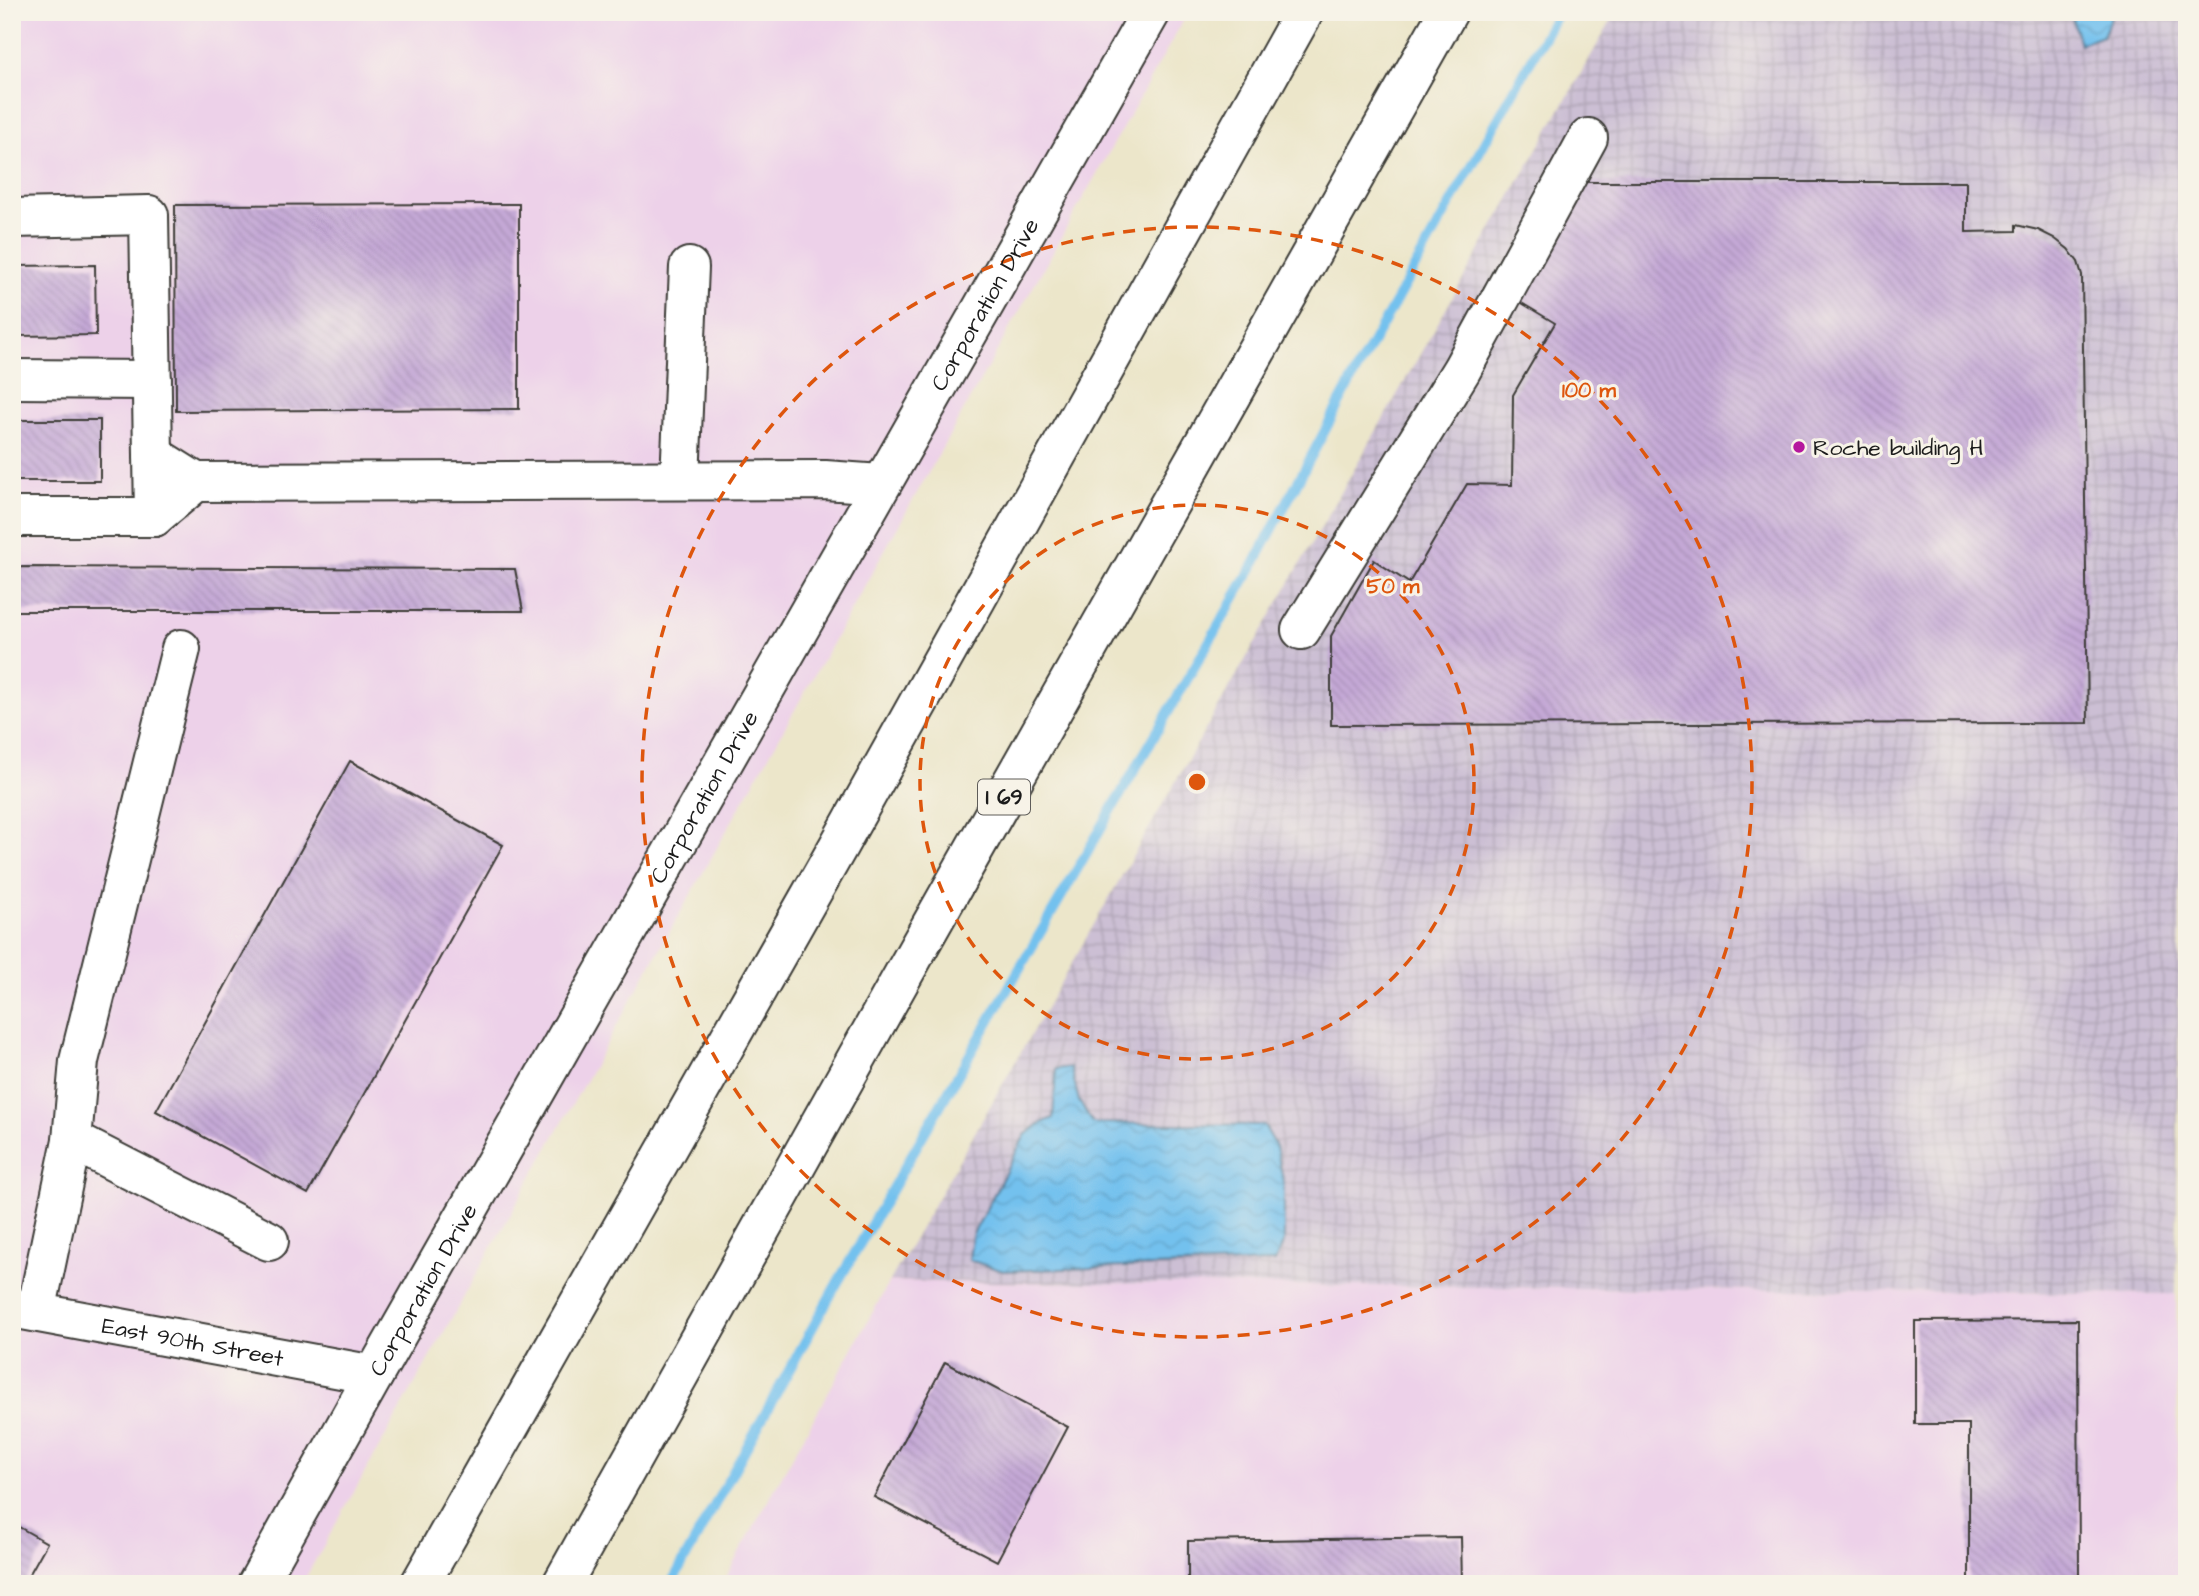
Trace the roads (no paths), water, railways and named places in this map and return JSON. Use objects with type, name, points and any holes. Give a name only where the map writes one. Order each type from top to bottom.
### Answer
[{"type":"main road","name":"Corporation Drive","points":[[257,1584],[1151,12]]},
{"type":"main road","points":[[420,1584],[839,845],[1304,12]]},
{"type":"main road","name":"I 69","points":[[562,1584],[1448,12]]},
{"type":"main road","points":[[1301,630],[1462,369],[1588,138]]},
{"type":"main road","points":[[12,218],[149,215],[154,517]]},
{"type":"main road","points":[[680,480],[689,267]]},
{"type":"main road","points":[[12,379],[152,380]]},
{"type":"main road","points":[[153,455],[196,482],[825,480],[881,484]]},
{"type":"main road","points":[[12,517],[154,517],[196,482]]},
{"type":"main road","points":[[24,1310],[72,1140],[79,1061],[181,649]]},
{"type":"main road","points":[[72,1140],[269,1241]]},
{"type":"main road","name":"East 90th Street","points":[[24,1310],[374,1375]]},
{"type":"water","points":[[2070,12],[2113,12],[2103,36],[2080,44]]},
{"type":"water","points":[[1071,1067],[1079,1101],[1093,1123],[1264,1125],[1276,1146],[1284,1184],[1284,1241],[1275,1262],[1003,1271],[969,1260],[972,1236],[1025,1135],[1039,1124],[1053,1118],[1056,1069]]},
{"type":"waterway","points":[[671,1584],[835,1287],[1253,566],[1356,372],[1558,12]]},
{"type":"place","name":"Roche building H","points":[[1799,447]]}]
